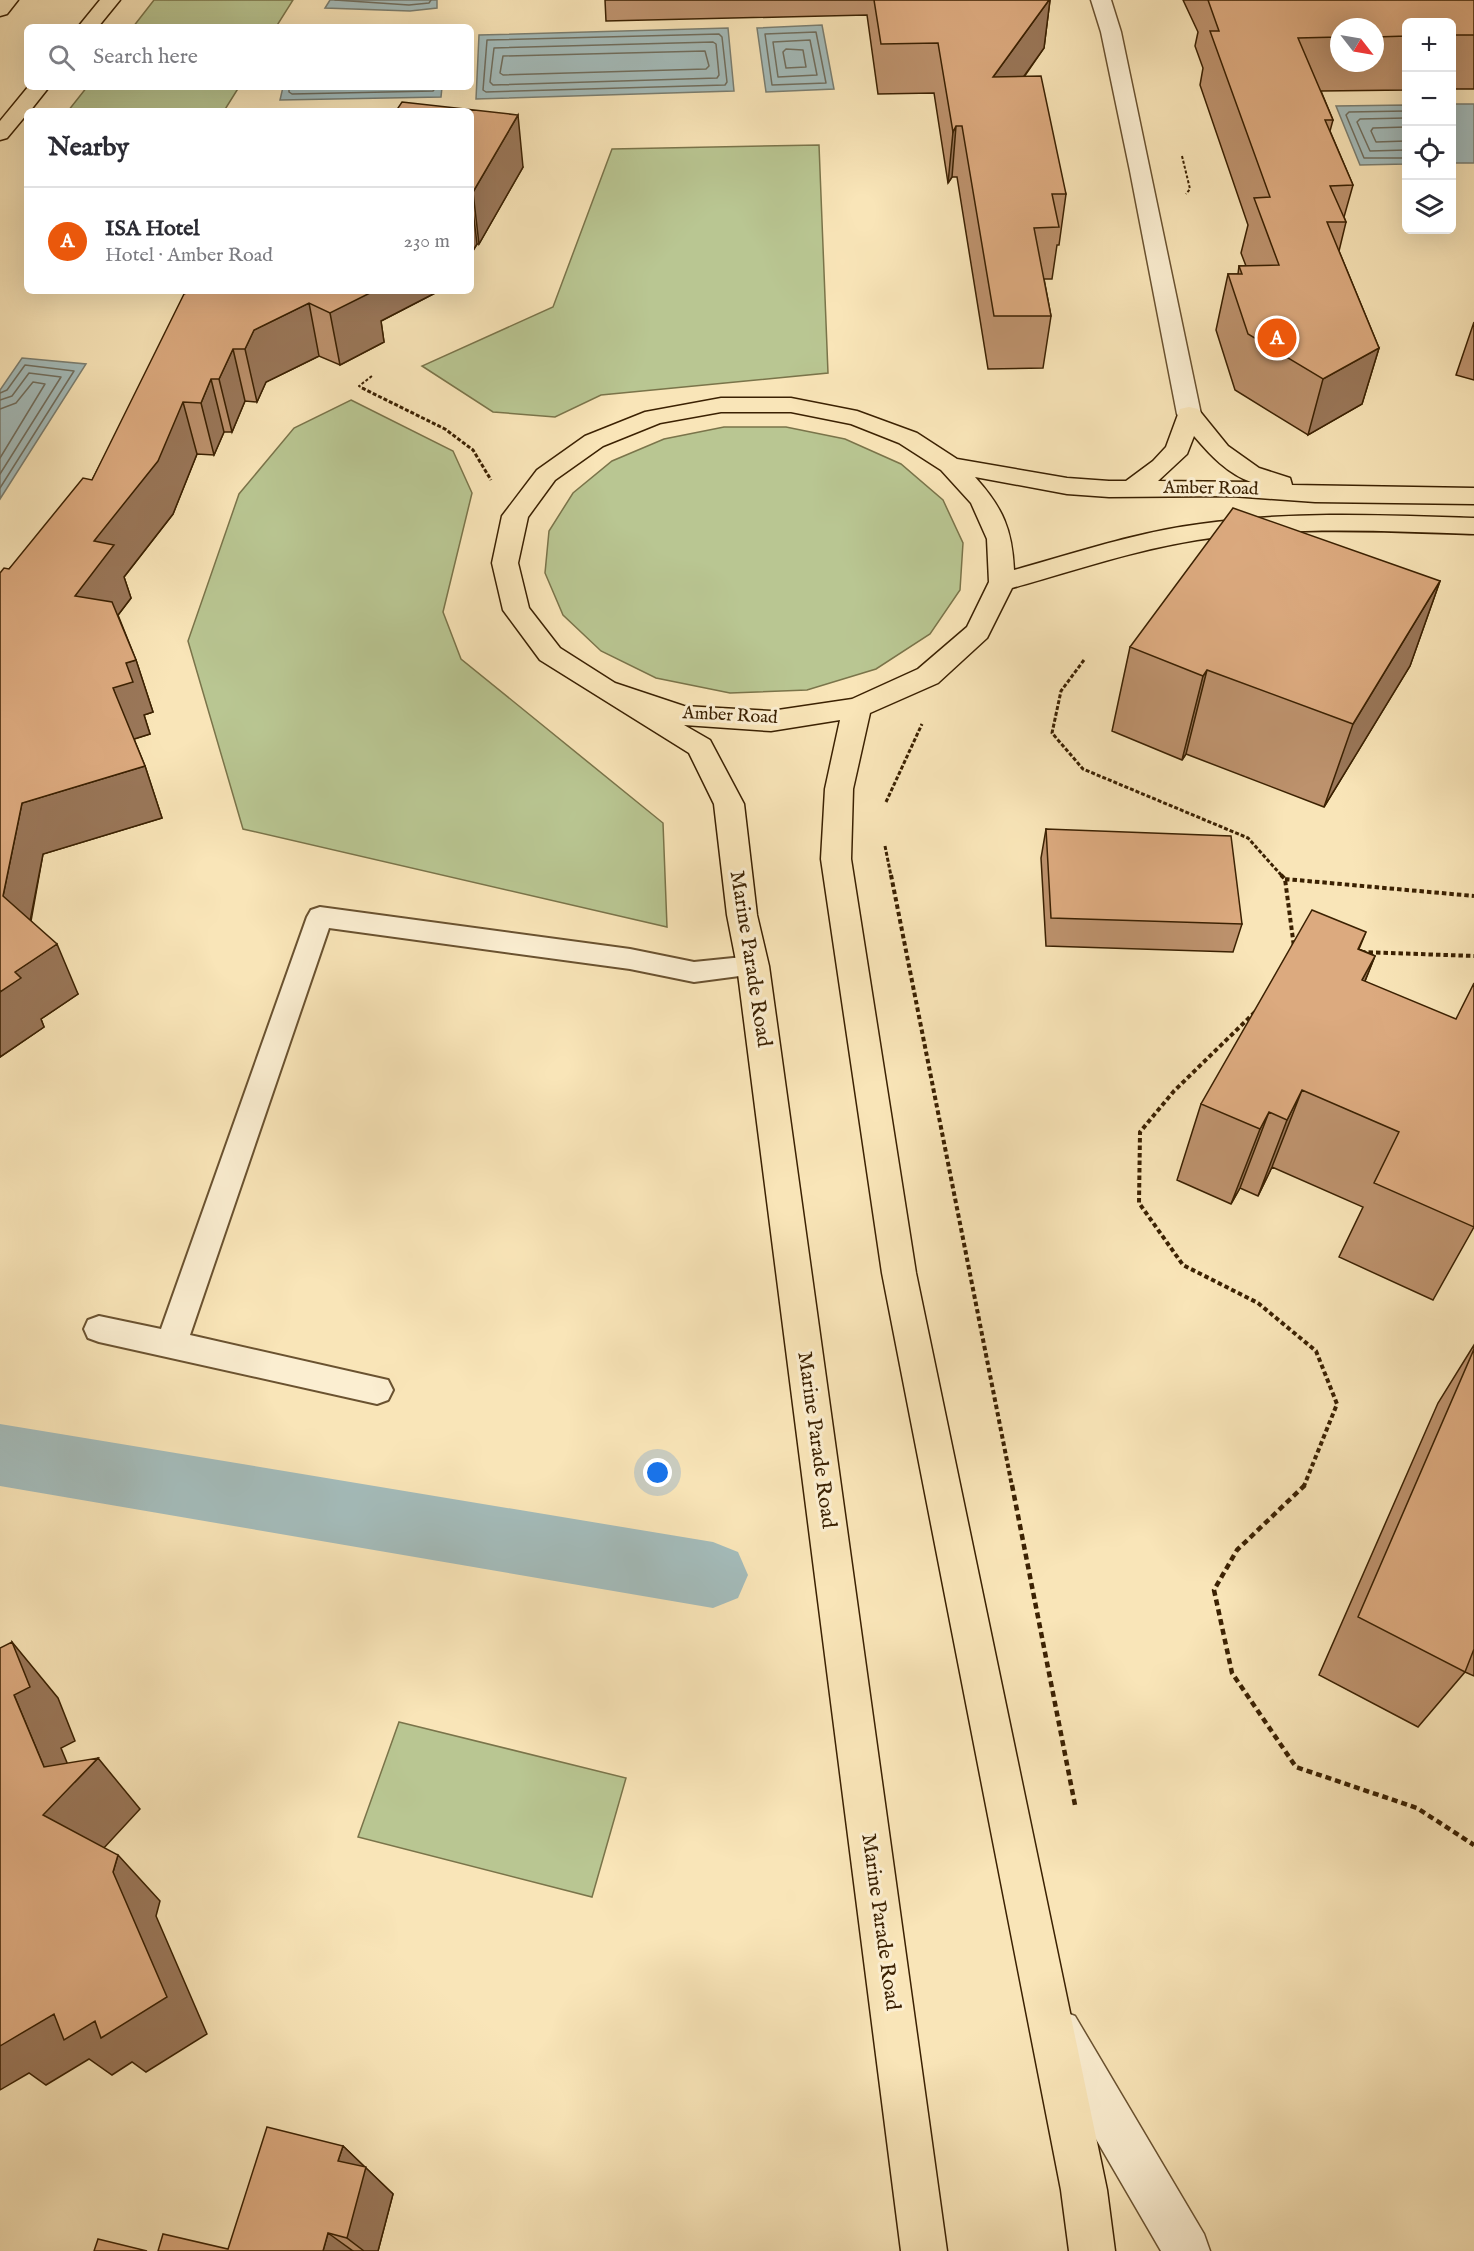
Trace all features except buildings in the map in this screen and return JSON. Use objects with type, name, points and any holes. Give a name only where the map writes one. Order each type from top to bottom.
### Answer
[{"type":"main road","points":[[0,10],[8,0]]},
{"type":"main road","points":[[90,24],[110,0]]},
{"type":"main road","points":[[0,134],[37,90]]},
{"type":"main road","name":"Amber Road","points":[[721,405],[791,405],[857,418],[908,438],[950,465],[982,500],[1000,539],[1002,582],[978,632],[928,676],[857,708],[771,721],[683,715],[604,690],[550,654],[516,610],[505,562],[515,516],[546,475],[594,441],[654,417],[721,405]]},
{"type":"main road","points":[[1133,488],[1162,466],[1178,449],[1189,414]]},
{"type":"main road","points":[[1189,414],[1219,451],[1250,473],[1315,494]]},
{"type":"main road","name":"Amber Road","points":[[950,465],[1067,486],[1232,488],[1315,494],[1474,496]]},
{"type":"main road","name":"Amber Road","points":[[1002,582],[1161,539],[1252,526],[1383,524],[1474,526]]},
{"type":"main road","name":"Marine Parade Road","points":[[604,690],[700,747],[729,804],[742,915],[753,966],[924,2251]]},
{"type":"main road","points":[[857,708],[839,789],[836,859],[899,1273],[1084,2190],[1092,2251]]},
{"type":"street","points":[[1101,0],[1111,32],[1141,171],[1189,414]]},
{"type":"street","points":[[1048,2012],[1187,2251]]},
{"type":"lane","points":[[171,1345],[320,916],[630,959],[694,972],[753,966]]},
{"type":"lane","points":[[99,1329],[376,1390]]},
{"type":"path","points":[[372,376],[359,386],[445,429],[473,450],[492,485]]},
{"type":"path","points":[[1084,660],[1061,691],[1052,733],[1083,769],[1248,838],[1285,879],[1294,950],[1304,951]]},
{"type":"path","points":[[884,807],[922,723]]},
{"type":"path","points":[[884,841],[1075,1805]]},
{"type":"path","points":[[1285,879],[1474,896]]},
{"type":"path","points":[[1354,951],[1474,956]]},
{"type":"path","points":[[1263,1004],[1174,1091],[1140,1131],[1139,1203],[1183,1264],[1257,1303],[1316,1351],[1337,1404],[1304,1489],[1237,1550],[1214,1590],[1232,1673],[1296,1767],[1417,1808],[1474,1845]]},
{"type":"green space","points":[[154,0],[293,0],[278,24],[135,24]]},
{"type":"green space","points":[[85,90],[237,90],[226,108],[70,108]]},
{"type":"green space","points":[[819,145],[828,373],[601,395],[555,417],[493,412],[422,366],[553,307],[612,149]]},
{"type":"green space","points":[[351,400],[453,451],[472,493],[443,612],[461,659],[663,823],[667,927],[243,829],[188,641],[239,494],[294,428]]},
{"type":"green space","points":[[724,427],[786,427],[845,439],[901,464],[943,500],[963,543],[960,590],[930,634],[876,669],[807,690],[730,693],[656,678],[601,651],[563,615],[545,573],[549,531],[573,493],[612,461],[664,439]]},
{"type":"green space","points":[[399,1722],[626,1778],[592,1897],[358,1837]]},
{"type":"water","points":[[330,0],[437,0],[437,8],[410,11],[325,8]]},
{"type":"water","points":[[822,25],[834,89],[766,92],[757,28]]},
{"type":"water","points":[[728,28],[734,91],[476,99],[479,35]]},
{"type":"water","points":[[282,90],[442,90],[441,97],[280,100]]},
{"type":"water","points":[[1456,104],[1474,104],[1474,163],[1456,163]]},
{"type":"water","points":[[1402,105],[1402,164],[1360,165],[1336,106]]},
{"type":"water","points":[[22,358],[86,364],[0,499],[0,390]]},
{"type":"waterway","points":[[0,1455],[713,1575]]},
{"type":"place","name":"ISA Hotel","points":[[1277,338]]}]
